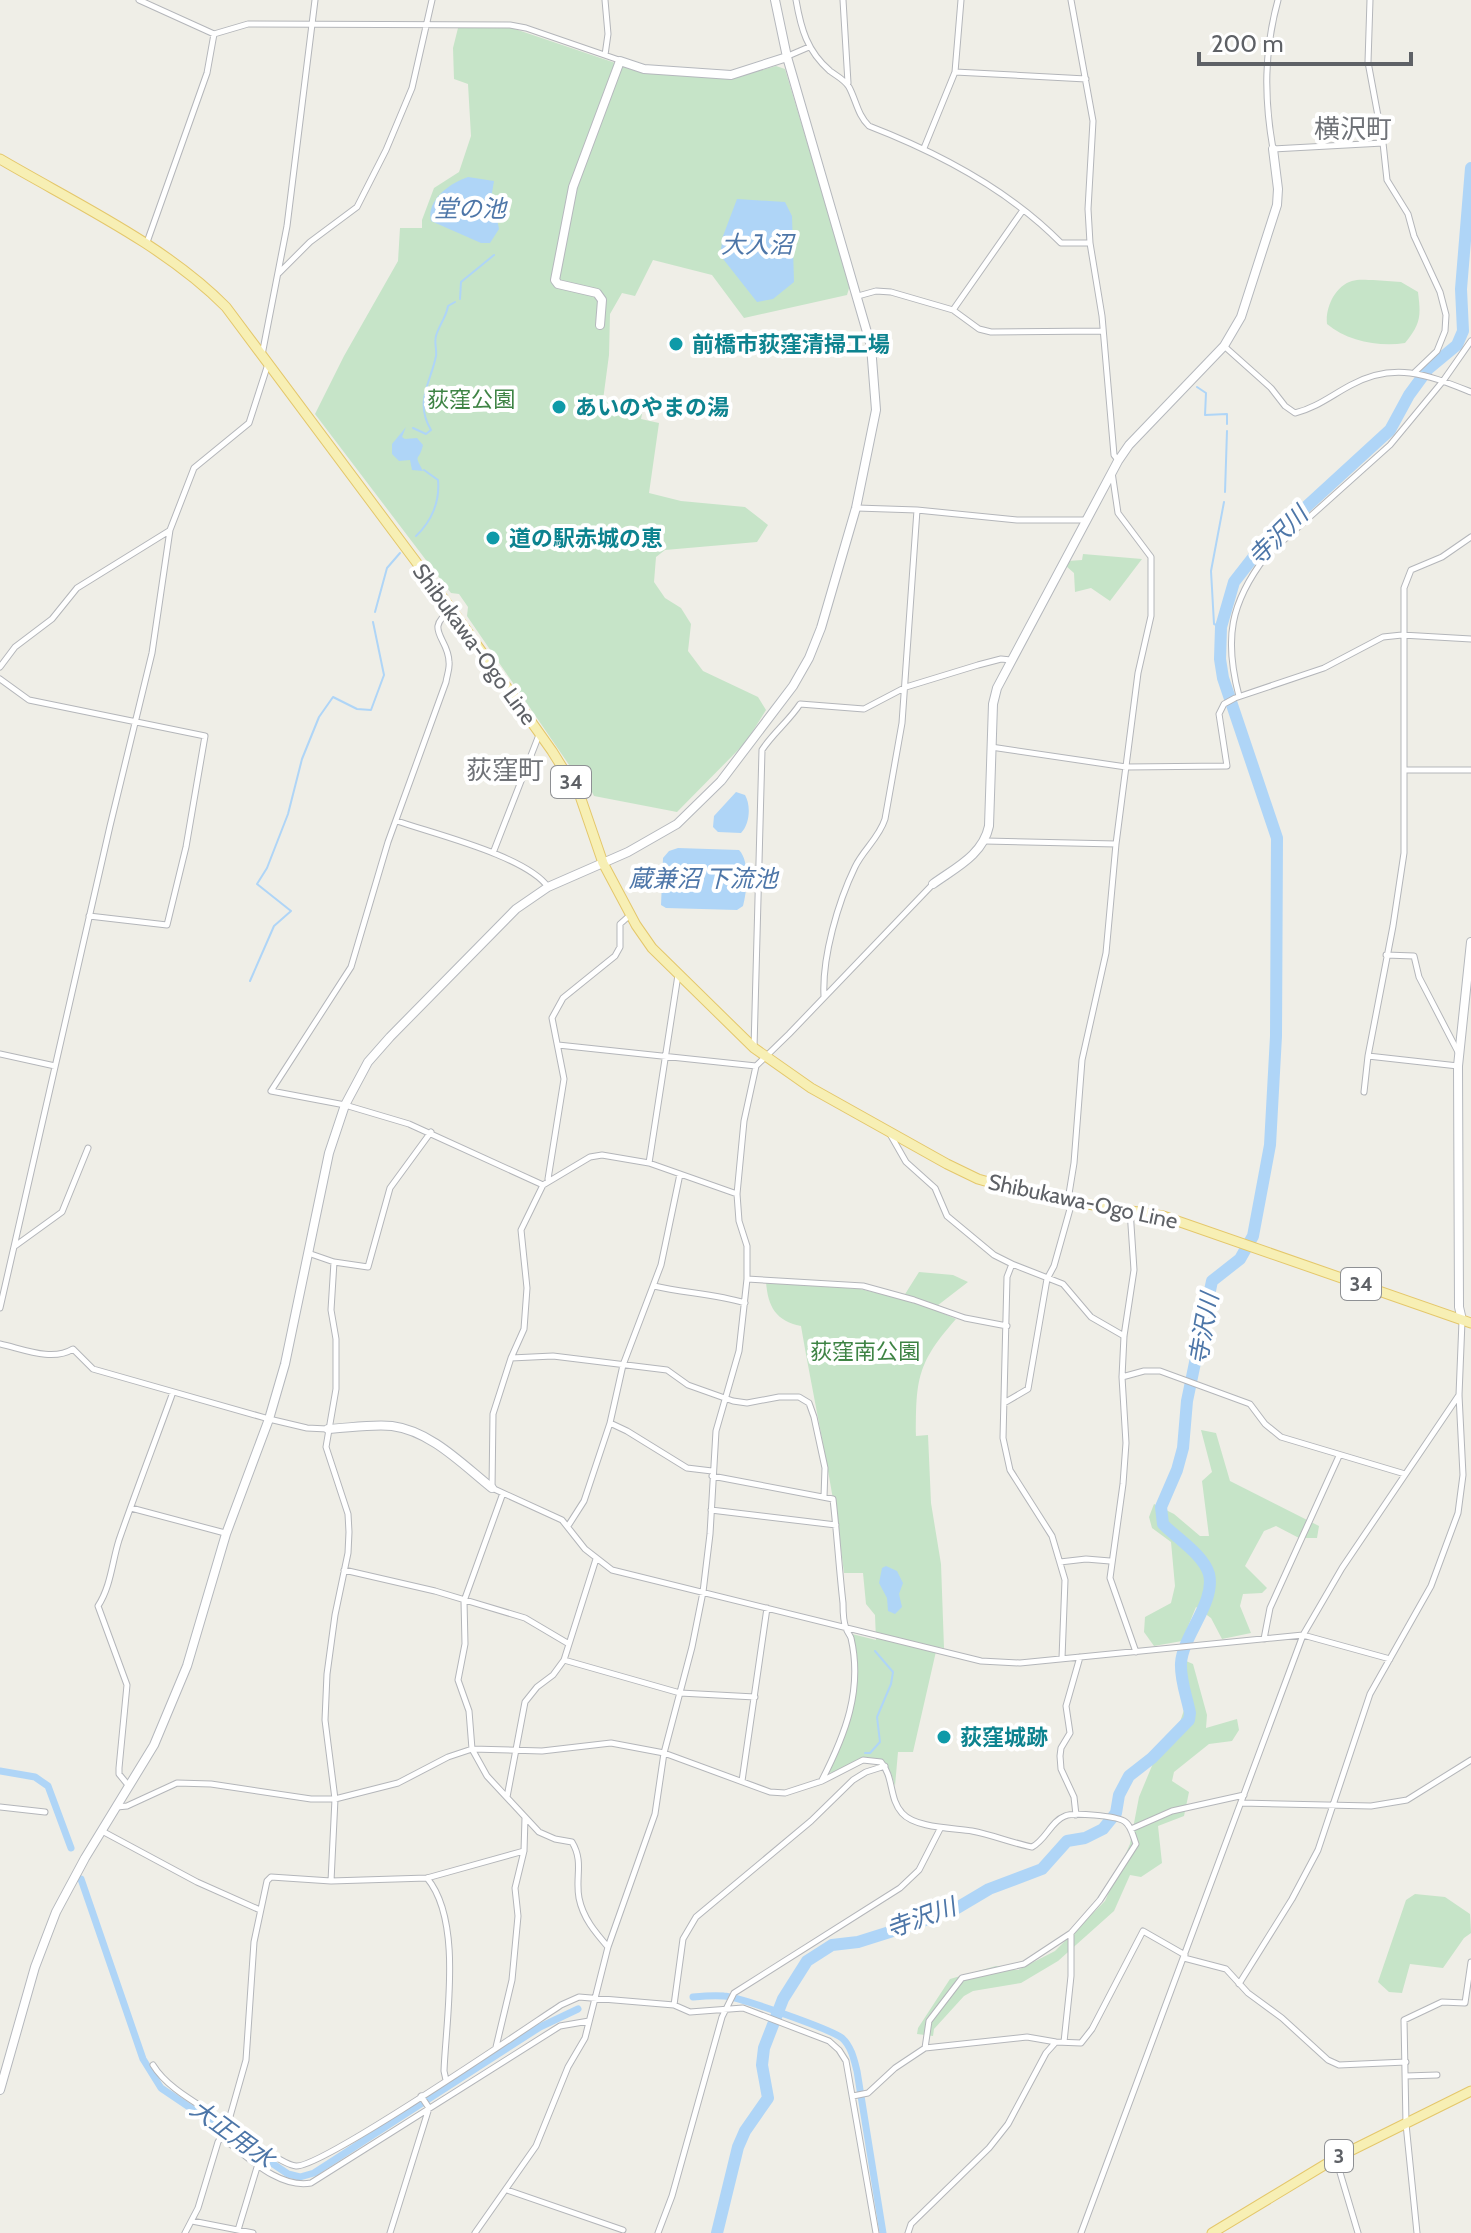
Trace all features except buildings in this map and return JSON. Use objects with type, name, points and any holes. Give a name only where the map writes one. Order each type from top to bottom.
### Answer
[{"type":"main road","name":"Shibukawa-Ogo Line","points":[[0,159],[175,263],[210,291],[234,316],[539,733],[580,796],[603,863],[629,916],[652,948],[754,1048],[811,1088],[978,1179],[1020,1192],[1163,1216],[1466,1321]]},
{"type":"main road","name":"3","points":[[1212,2233],[1336,2158],[1471,2092]]},
{"type":"street","points":[[139,0],[214,34],[248,24],[510,25],[644,69],[731,75],[809,47]]},
{"type":"street","points":[[0,1308],[152,653],[170,530],[194,468],[249,423],[265,359],[287,226],[315,0]]},
{"type":"street","points":[[278,274],[310,242],[357,207],[386,150],[412,88],[432,0]]},
{"type":"street","points":[[605,0],[608,34],[605,55]]},
{"type":"street","points":[[0,2090],[47,1933],[64,1894],[158,1738],[187,1666],[226,1534],[269,1419],[285,1364],[329,1153],[345,1105],[368,1062],[516,909],[548,887],[655,838],[677,824],[721,781],[793,686],[809,658],[830,600],[856,508],[876,410],[871,346],[787,57],[775,0]]},
{"type":"street","points":[[796,0],[801,29],[809,47],[829,70],[848,84]]},
{"type":"street","points":[[843,0],[848,84],[863,120],[869,126],[961,167],[1044,225],[1061,243],[1090,243]]},
{"type":"street","points":[[924,148],[955,72],[961,0]]},
{"type":"street","points":[[1071,0],[1093,121],[1088,209],[1090,243],[1103,331],[1114,455],[1118,461]]},
{"type":"street","points":[[475,2233],[536,2146],[568,2067],[585,2038],[608,1947],[655,1814],[664,1753],[703,1592],[716,1431],[739,1351],[747,1279],[747,1246],[739,1221],[737,1194],[744,1121],[756,1066],[933,884],[971,856],[985,841],[989,826],[994,697],[1011,660],[1118,461],[1129,445],[1224,346],[1241,317],[1277,205],[1278,189],[1266,107],[1266,60],[1278,0]]},
{"type":"street","points":[[1370,0],[1368,62],[1387,180],[1408,214],[1414,236],[1440,292],[1446,315],[1445,331],[1437,351],[1418,372]]},
{"type":"street","points":[[146,245],[207,73],[214,34]]},
{"type":"street","points":[[600,325],[602,300],[597,293],[558,284],[555,280],[573,187],[620,61]]},
{"type":"street","points":[[955,72],[1086,79]]},
{"type":"street","points":[[1273,149],[1383,143]]},
{"type":"street","points":[[953,310],[1023,210]]},
{"type":"street","points":[[858,296],[876,291],[891,292],[953,310],[979,329],[991,332],[1103,331]]},
{"type":"street","points":[[1237,697],[1232,670],[1231,631],[1241,596],[1254,572],[1266,556],[1390,445],[1443,381],[1471,341]]},
{"type":"street","points":[[1224,346],[1295,413],[1310,409],[1366,378],[1402,371],[1418,372],[1471,392]]},
{"type":"street","points":[[1004,1403],[1028,1389],[1047,1279],[1054,1266],[1070,1201],[1082,1060],[1106,953],[1116,844],[1138,673],[1151,616],[1151,557],[1120,517],[1112,472]]},
{"type":"street","points":[[856,508],[917,510],[1017,520],[1085,520]]},
{"type":"street","points":[[824,996],[831,936],[847,887],[855,866],[885,819],[906,687],[917,510]]},
{"type":"street","points":[[0,667],[15,647],[52,619],[77,588],[170,530]]},
{"type":"street","points":[[1364,1092],[1404,853],[1404,588],[1411,570],[1442,557],[1471,537]]},
{"type":"street","points":[[452,610],[441,617],[438,624],[450,659],[446,682],[388,842],[351,967],[271,1091],[345,1105],[431,1132],[545,1182]]},
{"type":"street","points":[[991,747],[1126,767],[1227,766],[1219,714],[1224,704],[1237,697],[1324,668],[1383,637],[1402,635],[1471,639]]},
{"type":"street","points":[[754,1048],[762,750],[769,739],[788,722],[800,704],[864,709],[906,687],[1001,659],[1011,660]]},
{"type":"street","points":[[0,679],[29,700],[205,736],[167,925],[89,916]]},
{"type":"street","points":[[759,732],[769,739]]},
{"type":"street","points":[[493,853],[539,733]]},
{"type":"street","points":[[1404,770],[1471,770]]},
{"type":"street","points":[[397,821],[493,853],[538,876],[548,887]]},
{"type":"street","points":[[985,841],[1116,844]]},
{"type":"street","points":[[492,1488],[493,1414],[524,1329],[527,1288],[521,1230],[545,1182],[564,1079],[552,1018],[563,998],[615,956],[620,947],[620,924],[629,916]]},
{"type":"street","points":[[1239,1984],[1292,1899],[1318,1850],[1370,1694],[1431,1586],[1458,1513],[1463,1475],[1459,1395],[1466,1321],[1459,1307],[1458,1052],[1471,942]]},
{"type":"street","points":[[1386,955],[1414,956],[1419,977],[1458,1052]]},
{"type":"street","points":[[649,1163],[678,974]]},
{"type":"street","points":[[558,1045],[756,1066]]},
{"type":"street","points":[[0,1054],[55,1066]]},
{"type":"street","points":[[1368,1056],[1458,1066]]},
{"type":"street","points":[[308,1253],[334,1262],[368,1267],[390,1188],[431,1132]]},
{"type":"street","points":[[890,1133],[906,1162],[935,1188],[947,1216],[994,1255],[1063,1284],[1091,1317],[1124,1336]]},
{"type":"street","points":[[14,1247],[62,1212],[88,1148]]},
{"type":"street","points":[[545,1182],[590,1157],[602,1155],[649,1163],[737,1194]]},
{"type":"street","points":[[568,1526],[584,1501],[610,1423],[623,1365],[667,1246],[680,1174]]},
{"type":"street","points":[[1130,1209],[1134,1270],[1124,1336],[1122,1377],[1125,1457],[1110,1578],[1136,1652]]},
{"type":"street","points":[[331,1881],[335,1799],[325,1720],[327,1674],[348,1553],[348,1514],[326,1447],[336,1389],[336,1339],[331,1310],[334,1262]]},
{"type":"street","points":[[1012,1264],[1007,1277],[1003,1438],[1010,1470],[1052,1536],[1065,1580],[1062,1658]]},
{"type":"street","points":[[747,1279],[863,1286],[965,1318],[1007,1326]]},
{"type":"street","points":[[654,1286],[679,1292],[716,1294],[745,1303]]},
{"type":"street","points":[[0,1344],[51,1355],[63,1355],[73,1349],[93,1369],[307,1428],[388,1425],[407,1429],[434,1442],[492,1488],[550,1513],[568,1526],[596,1559],[612,1570],[981,1661],[1020,1663],[1303,1635],[1390,1659]]},
{"type":"street","points":[[511,1358],[553,1356],[667,1370],[688,1385],[747,1403],[799,1397],[809,1403],[825,1468],[824,1497]]},
{"type":"street","points":[[1122,1377],[1144,1371],[1160,1371],[1250,1404],[1265,1424],[1281,1437],[1405,1474]]},
{"type":"street","points":[[129,1786],[119,1774],[127,1685],[98,1606],[173,1392]]},
{"type":"street","points":[[1081,2233],[1303,1635],[1318,1605],[1459,1395]]},
{"type":"street","points":[[610,1423],[687,1468],[833,1499],[846,1628],[851,1635],[854,1672],[852,1703],[843,1741],[822,1781]]},
{"type":"street","points":[[1264,1639],[1270,1608],[1339,1455]]},
{"type":"street","points":[[503,1493],[464,1601],[465,1644],[458,1680],[469,1711],[472,1749],[487,1776],[539,1832],[572,1842],[579,1854],[578,1896],[584,1914],[591,1928],[608,1947]]},
{"type":"street","points":[[130,1508],[226,1534]]},
{"type":"street","points":[[711,1510],[836,1525]]},
{"type":"street","points":[[507,1797],[525,1702],[564,1660],[596,1559]]},
{"type":"street","points":[[1060,1562],[1086,1559],[1110,1561]]},
{"type":"street","points":[[344,1570],[435,1591],[525,1618],[570,1645]]},
{"type":"street","points":[[742,1781],[767,1608]]},
{"type":"street","points":[[1076,1815],[1074,1797],[1061,1769],[1060,1756],[1070,1733],[1066,1706],[1080,1657]]},
{"type":"street","points":[[564,1660],[680,1693],[755,1697]]},
{"type":"street","points":[[117,1807],[127,1806],[177,1783],[211,1784],[311,1799],[335,1799],[398,1783],[448,1757],[472,1749],[542,1751],[611,1743],[664,1753],[770,1792],[785,1793],[822,1781],[863,1760],[881,1762],[890,1773],[897,1805],[903,1815],[940,1829],[973,1832],[1032,1847],[1042,1842],[1056,1822],[1065,1816],[1124,1821],[1131,1829],[1136,1844],[1100,1900],[1071,1933],[1024,1964],[962,1978],[929,2021],[925,2048]]},
{"type":"street","points":[[1241,1803],[1371,1806],[1407,1800],[1471,1760]]},
{"type":"street","points":[[674,2005],[683,1939],[696,1917],[811,1821],[853,1780],[885,1766]]},
{"type":"street","points":[[1131,1829],[1172,1811],[1244,1795]]},
{"type":"street","points":[[0,1807],[45,1812]]},
{"type":"street","points":[[496,2047],[512,1980],[518,1916],[515,1888],[524,1851],[526,1817]]},
{"type":"street","points":[[658,2233],[672,2196],[727,2006],[734,1993],[900,1888],[919,1870],[940,1829]]},
{"type":"street","points":[[102,1831],[197,1882],[260,1910]]},
{"type":"street","points":[[185,2233],[227,2126],[246,2060],[254,1942],[267,1881],[271,1877],[331,1881],[427,1878],[524,1851]]},
{"type":"street","points":[[427,1878],[438,1890],[449,1955],[446,2080]]},
{"type":"street","points":[[855,2095],[866,2094],[895,2068],[925,2048],[1027,2037],[1081,2043],[1092,2029],[1143,1931],[1184,1956],[1226,1969],[1239,1984],[1328,2060],[1339,2065],[1406,2062]]},
{"type":"street","points":[[1064,2042],[1071,1976],[1071,1933]]},
{"type":"street","points":[[1417,2233],[1406,2124],[1404,2020],[1442,2002],[1465,2003],[1471,1962]]},
{"type":"street","points":[[153,2065],[161,2077],[227,2126],[287,2164],[303,2166],[422,2097],[561,2005],[579,1997],[674,2005],[690,2012],[727,2006],[743,2008],[823,2038],[839,2050],[846,2061],[855,2095],[876,2233]]},
{"type":"street","points":[[222,2136],[258,2164],[290,2183],[311,2183],[560,2026],[589,2021]]},
{"type":"street","points":[[908,2233],[911,2224],[1008,2124],[1046,2053],[1056,2042]]},
{"type":"street","points":[[1406,2076],[1437,2075]]},
{"type":"street","points":[[390,2233],[428,2107],[422,2097]]},
{"type":"street","points":[[1336,2158],[1358,2233]]},
{"type":"street","points":[[238,2230],[258,2164]]},
{"type":"street","points":[[507,2190],[623,2230]]},
{"type":"street","points":[[192,2221],[253,2233]]},
{"type":"green space","name":"荻窪公園","points":[[458,28],[512,28],[642,72],[733,78],[776,66],[785,69],[850,285],[847,295],[744,318],[712,275],[653,260],[635,296],[622,293],[610,314],[603,400],[642,414],[641,419],[659,423],[649,493],[681,501],[745,507],[768,525],[757,542],[665,550],[656,557],[654,582],[665,598],[681,608],[691,624],[688,651],[703,671],[758,697],[766,710],[746,742],[677,812],[594,796],[580,768],[576,775],[467,616],[468,607],[459,594],[451,593],[315,414],[398,261],[400,228],[422,228],[434,188],[459,172],[471,136],[468,84],[454,79],[453,48]]},
{"type":"green space","points":[[1354,280],[1401,282],[1418,292],[1419,319],[1405,343],[1364,341],[1344,335],[1327,324],[1330,305],[1341,288]]},
{"type":"green space","points":[[1083,554],[1142,559],[1110,601],[1091,588],[1075,592],[1074,573],[1066,566],[1068,561],[1082,560]]},
{"type":"green space","name":"荻窪南公園","points":[[919,1272],[953,1275],[968,1282],[933,1309],[956,1319],[926,1360],[918,1386],[916,1436],[928,1435],[931,1503],[941,1564],[944,1648],[937,1647],[913,1752],[898,1752],[895,1786],[883,1760],[860,1758],[838,1772],[827,1773],[844,1738],[853,1706],[856,1673],[852,1634],[876,1640],[875,1615],[866,1604],[863,1573],[844,1573],[801,1326],[785,1321],[775,1312],[766,1282],[860,1289],[902,1299]]},
{"type":"green space","points":[[1201,1430],[1216,1433],[1230,1481],[1319,1526],[1317,1538],[1299,1538],[1276,1526],[1264,1531],[1245,1566],[1267,1588],[1262,1593],[1243,1594],[1240,1606],[1251,1633],[1222,1639],[1211,1618],[1196,1607],[1182,1641],[1154,1646],[1144,1632],[1145,1617],[1171,1603],[1175,1586],[1171,1542],[1152,1528],[1149,1517],[1154,1504],[1174,1514],[1200,1536],[1209,1536],[1202,1481],[1212,1472]]},
{"type":"green space","points":[[1186,1661],[1193,1664],[1207,1715],[1206,1728],[1237,1719],[1239,1730],[1232,1741],[1209,1744],[1174,1772],[1172,1781],[1189,1792],[1184,1816],[1158,1826],[1162,1863],[1141,1877],[1130,1875],[1114,1911],[1058,1961],[1021,1983],[973,1991],[964,1996],[934,2029],[933,2036],[917,2034],[950,1979],[996,1966],[1018,1970],[1055,1951],[1105,1901],[1130,1844],[1139,1797],[1154,1761],[1178,1728],[1185,1707],[1181,1682]]},
{"type":"green space","points":[[1415,1894],[1445,1897],[1470,1914],[1471,1933],[1443,1968],[1410,1964],[1402,1993],[1389,1992],[1378,1982],[1406,1900]]},
{"type":"water","name":"堂の池","points":[[468,177],[494,181],[492,193],[499,229],[490,243],[481,243],[431,221],[432,206],[441,193]]},
{"type":"water","name":"大入沼","points":[[737,199],[785,202],[792,216],[794,282],[773,299],[757,302],[720,255],[723,236]]},
{"type":"water","points":[[406,427],[402,437],[417,438],[423,445],[418,459],[423,471],[412,470],[410,460],[399,461],[392,454],[392,444]]},
{"type":"water","points":[[736,792],[747,799],[749,814],[746,825],[741,833],[718,832],[713,827],[714,816]]},
{"type":"water","name":"蔵兼沼 下流池","points":[[678,848],[739,850],[746,869],[743,906],[737,910],[666,908],[661,905],[663,858],[669,851]]},
{"type":"water","points":[[886,1566],[897,1571],[903,1583],[899,1594],[902,1607],[895,1614],[888,1611],[887,1598],[879,1583],[882,1568]]},
{"type":"waterway","name":"寺沢川","points":[[717,2233],[738,2147],[768,2098],[762,2065],[764,2048],[783,1999],[807,1961],[832,1945],[858,1942],[915,1924],[957,1908],[989,1889],[1042,1869],[1067,1841],[1085,1838],[1103,1829],[1116,1813],[1119,1795],[1129,1776],[1152,1758],[1189,1720],[1181,1663],[1187,1641],[1208,1596],[1209,1574],[1195,1553],[1163,1524],[1161,1507],[1183,1448],[1187,1401],[1212,1281],[1240,1259],[1253,1236],[1270,1145],[1276,1036],[1277,838],[1223,678],[1221,627],[1234,582],[1259,550],[1390,430],[1428,369],[1457,345],[1463,331],[1461,289],[1471,168]]},
{"type":"waterway","points":[[460,299],[461,282],[494,255]]},
{"type":"waterway","points":[[413,428],[426,434],[431,430],[424,410],[425,392],[436,356],[437,332],[448,306],[455,302]]},
{"type":"waterway","points":[[1197,387],[1206,393],[1205,415],[1227,414],[1227,424]]},
{"type":"waterway","points":[[1225,492],[1227,431]]},
{"type":"waterway","points":[[416,536],[431,517],[438,496],[438,480],[424,470]]},
{"type":"waterway","points":[[1221,627],[1214,624],[1211,571],[1224,502]]},
{"type":"waterway","points":[[375,612],[387,568],[400,553]]},
{"type":"waterway","points":[[250,981],[274,926],[291,911],[257,884],[267,868],[288,814],[302,759],[319,717],[333,697],[357,709],[371,710],[384,675],[373,622]]},
{"type":"waterway","name":"寺沢川","points":[[1271,1089],[1271,1034],[1276,1035]]},
{"type":"waterway","points":[[865,1753],[870,1753],[880,1742],[877,1717],[893,1672],[875,1651]]},
{"type":"waterway","name":"大正用水","points":[[0,1771],[35,1777],[48,1786],[71,1848]]},
{"type":"waterway","name":"大正用水","points":[[81,1879],[143,2059],[161,2088],[288,2174],[300,2177],[314,2173],[540,2027],[578,2009]]},
{"type":"waterway","name":"大正用水","points":[[693,1997],[724,1996],[747,2002],[821,2028],[845,2041],[857,2071],[883,2233]]},
{"type":"place","name":"前橋市荻窪清掃工場","points":[[676,344]]},
{"type":"place","name":"あいのやまの湯","points":[[559,407]]},
{"type":"place","name":"道の駅赤城の恵","points":[[493,538]]},
{"type":"place","name":"荻窪城跡","points":[[944,1737]]},
{"type":"district","name":"横沢町","points":[[1353,129]]},
{"type":"district","name":"荻窪町","points":[[505,770]]}]
